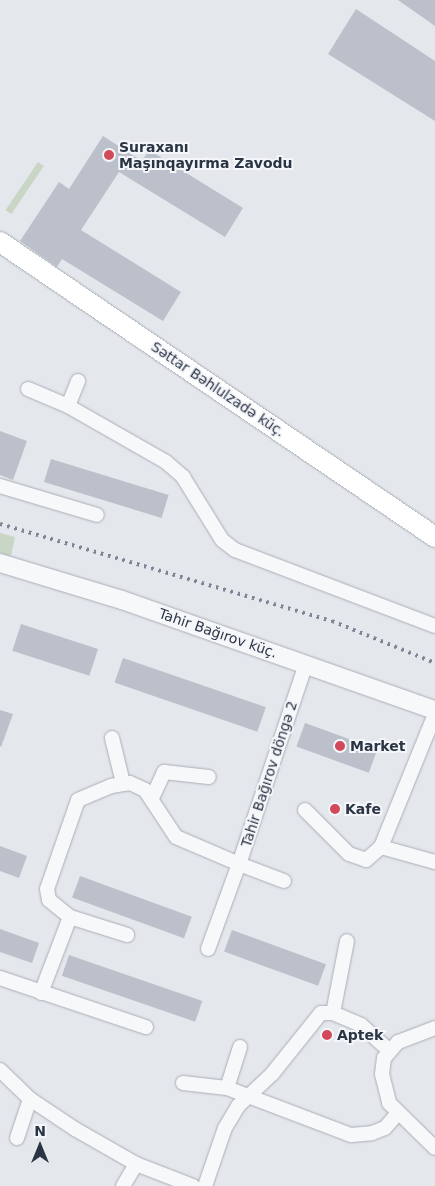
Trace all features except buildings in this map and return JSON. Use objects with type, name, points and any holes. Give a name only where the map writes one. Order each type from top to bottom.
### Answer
[{"type":"main road","name":"Səttar Bəhlulzadə küç.","points":[[0,242],[435,537]]},
{"type":"street","points":[[68,406],[78,382]]},
{"type":"street","points":[[28,390],[68,406],[166,462],[183,477],[222,540],[235,550],[435,626]]},
{"type":"street","points":[[0,486],[97,515]]},
{"type":"street","name":"Tahir Bağırov küç.","points":[[0,563],[122,600],[435,710]]},
{"type":"street","name":"Tahir Bağırov döngə 2","points":[[152,798],[154,808],[176,837],[240,864],[306,664]]},
{"type":"street","points":[[305,810],[357,859],[366,860],[380,846],[435,714]]},
{"type":"street","points":[[112,738],[123,782]]},
{"type":"street","points":[[127,935],[70,917],[49,900],[47,889],[73,809],[87,794],[123,782],[145,790],[152,798],[164,772],[209,776]]},
{"type":"street","points":[[380,846],[435,862]]},
{"type":"street","points":[[208,949],[240,864],[284,882]]},
{"type":"street","points":[[41,993],[70,917]]},
{"type":"street","points":[[333,1013],[347,941]]},
{"type":"street","points":[[0,978],[146,1027]]},
{"type":"street","points":[[205,1186],[229,1120],[248,1095],[272,1074],[320,1013],[333,1013],[372,1032],[389,1050]]},
{"type":"street","points":[[435,1028],[398,1042],[389,1050],[383,1065],[383,1083],[389,1103],[397,1114],[435,1148]]},
{"type":"street","points":[[227,1088],[240,1047]]},
{"type":"street","points":[[0,1070],[30,1099],[136,1164],[193,1186]]},
{"type":"street","points":[[183,1083],[227,1088],[351,1135],[372,1134],[385,1128],[397,1114]]},
{"type":"street","points":[[17,1138],[30,1099]]},
{"type":"street","points":[[123,1186],[136,1164]]},
{"type":"green space","points":[[38,162],[44,166],[11,214],[6,210]]},
{"type":"green space","points":[[0,533],[15,537],[11,556],[0,553]]},
{"type":"railway","points":[[0,524],[332,621],[435,663]]},
{"type":"place","name":"Suraxanı Maşınqayırma Zavodu","points":[[109,155]]},
{"type":"place","name":"Market","points":[[340,746]]},
{"type":"place","name":"Kafe","points":[[335,809]]},
{"type":"place","name":"Aptek","points":[[327,1035]]}]
